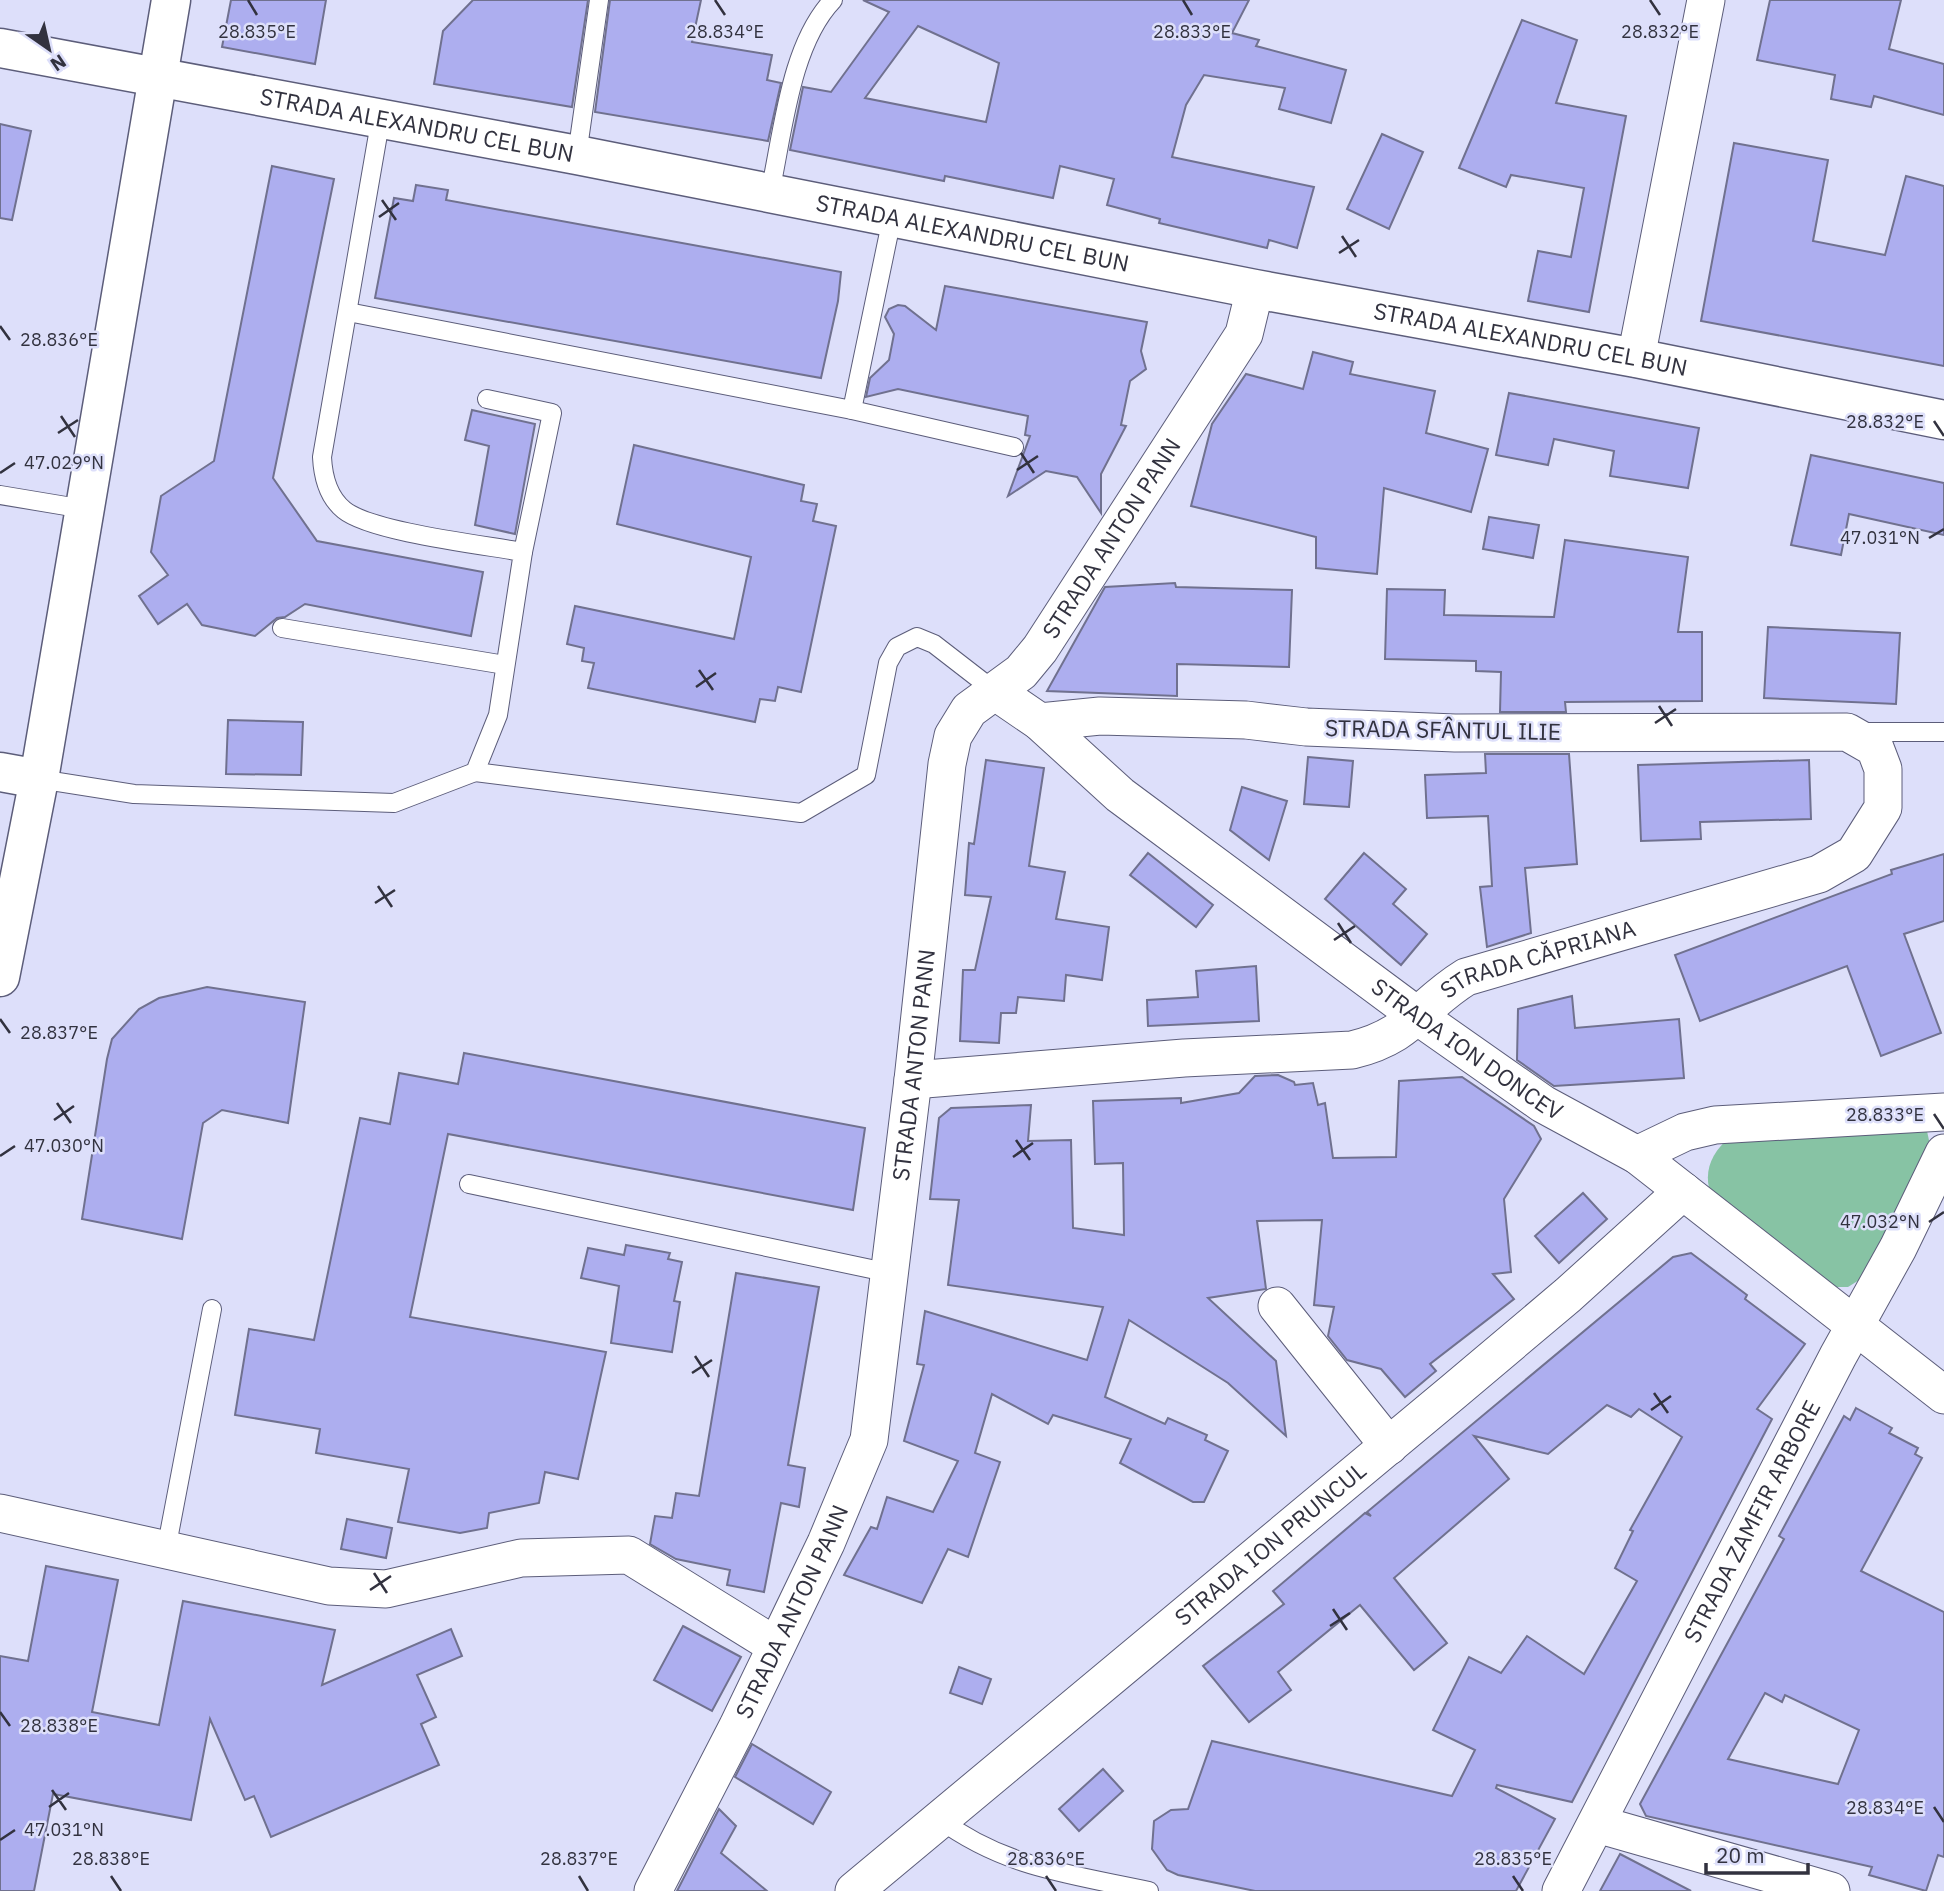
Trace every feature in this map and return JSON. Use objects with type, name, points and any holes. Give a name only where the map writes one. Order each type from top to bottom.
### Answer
[{"type":"main road","points":[[0,977],[38,779],[171,0]]},
{"type":"main road","name":"STRADA ALEXANDRU CEL BUN","points":[[0,48],[381,117],[1255,289],[1636,358],[1944,420]]},
{"type":"main road","points":[[0,772],[38,779]]},
{"type":"street","points":[[1636,358],[1706,0]]},
{"type":"street","name":"STRADA ANTON PANN","points":[[653,1891],[776,1646],[851,1489],[869,1440],[913,1080],[947,765],[953,736],[969,710],[1021,672],[1040,649],[1244,334],[1255,289]]},
{"type":"street","name":"STRADA ION DONCEV","points":[[996,692],[1040,722],[1120,795],[1419,1017],[1543,1104],[1637,1155],[1854,1328],[1944,1395]]},
{"type":"street","name":"STRADA SFÂNTUL ILIE","points":[[1040,722],[1100,716],[1246,720],[1306,727],[1455,733],[1847,732]]},
{"type":"street","name":"STRADA CĂPRIANA","points":[[913,1080],[1184,1058],[1352,1049],[1388,1038],[1419,1017],[1445,990],[1466,977],[1819,874],[1854,854],[1883,808],[1884,769],[1875,748],[1847,732]]},
{"type":"street","points":[[1637,1155],[1685,1132],[1715,1125],[1944,1112]]},
{"type":"street","name":"STRADA ZAMFIR ARBORE","points":[[1561,1891],[1898,1248],[1944,1153]]},
{"type":"street","name":"STRADA ION PRUNCUL","points":[[854,1891],[1568,1295],[1683,1191]]},
{"type":"street","points":[[1277,1306],[1389,1446]]},
{"type":"street","points":[[0,1513],[329,1586],[386,1589],[521,1558],[629,1555],[776,1646]]},
{"type":"street","points":[[1597,1824],[1831,1891]]},
{"type":"lane","points":[[577,155],[599,0]]},
{"type":"lane","points":[[770,192],[801,53],[821,12],[833,0]]},
{"type":"lane","points":[[381,117],[322,457],[328,489],[344,510],[371,524],[523,552]]},
{"type":"lane","points":[[852,410],[892,218]]},
{"type":"lane","points":[[348,312],[852,410],[1014,447]]},
{"type":"lane","points":[[475,772],[498,715],[523,552],[552,413],[487,399]]},
{"type":"lane","points":[[0,495],[84,509]]},
{"type":"lane","points":[[282,628],[505,665]]},
{"type":"lane","points":[[38,779],[134,794],[394,803],[475,772],[801,813],[866,775],[888,663],[897,647],[917,638],[934,644],[996,692]]},
{"type":"lane","points":[[1847,732],[1944,732]]},
{"type":"lane","points":[[469,1184],[890,1273]]},
{"type":"lane","points":[[166,1550],[212,1309]]},
{"type":"lane","points":[[939,1819],[966,1839],[1017,1862],[1149,1891]]},
{"type":"green space","points":[[1927,1131],[1930,1145],[1864,1277],[1848,1287],[1826,1287],[1712,1197],[1709,1188],[1710,1164],[1730,1137]]},
{"type":"building","points":[[231,0],[326,0],[315,64],[222,47]]},
{"type":"building","points":[[473,0],[588,0],[572,107],[434,84],[443,31]]},
{"type":"building","points":[[610,0],[701,0],[692,42],[772,55],[767,80],[781,83],[768,141],[595,112]]},
{"type":"building","points":[[863,0],[1249,0],[1232,33],[1259,40],[1256,46],[1346,70],[1331,123],[1279,109],[1285,88],[1204,75],[1186,105],[1172,157],[1314,187],[1297,248],[1269,240],[1267,248],[1159,223],[1160,219],[1107,205],[1114,179],[1060,166],[1053,198],[945,176],[944,181],[790,150],[803,87],[831,92],[889,12]],"holes":[[[918,26],[999,63],[986,122],[865,98]]]},
{"type":"building","points":[[1770,0],[1901,0],[1889,49],[1944,64],[1944,115],[1874,96],[1871,107],[1831,99],[1835,75],[1757,60]]},
{"type":"building","points":[[1522,20],[1577,40],[1556,103],[1626,116],[1589,312],[1528,301],[1538,251],[1571,257],[1584,188],[1511,175],[1506,187],[1459,168]]},
{"type":"building","points":[[0,124],[31,131],[12,220],[0,218]]},
{"type":"building","points":[[1382,134],[1423,152],[1389,229],[1347,209]]},
{"type":"building","points":[[1734,143],[1828,160],[1813,241],[1885,255],[1906,176],[1944,186],[1944,366],[1701,321]]},
{"type":"building","points":[[272,166],[334,179],[273,478],[317,541],[483,572],[471,636],[305,604],[285,617],[277,618],[255,636],[202,625],[187,604],[158,624],[139,596],[168,575],[151,552],[161,496],[214,461]]},
{"type":"building","points":[[416,185],[448,190],[446,200],[841,272],[838,301],[821,378],[375,298],[394,198],[413,201]]},
{"type":"building","points":[[945,286],[1147,322],[1141,351],[1146,369],[1130,381],[1121,425],[1126,426],[1101,474],[1101,513],[1077,477],[1046,471],[1008,496],[1030,436],[1025,435],[1028,416],[898,389],[866,397],[870,378],[889,360],[894,334],[885,317],[889,309],[898,305],[905,306],[936,330]]},
{"type":"building","points":[[1313,352],[1353,362],[1350,374],[1435,391],[1426,433],[1488,449],[1471,512],[1384,488],[1377,574],[1316,568],[1316,537],[1191,506],[1212,424],[1246,374],[1303,389]]},
{"type":"building","points":[[1509,393],[1699,428],[1688,488],[1610,476],[1614,451],[1554,439],[1548,465],[1496,455]]},
{"type":"building","points":[[472,410],[535,424],[515,534],[475,525],[489,446],[465,440]]},
{"type":"building","points":[[634,445],[804,485],[801,501],[817,504],[813,521],[836,526],[801,692],[778,687],[775,701],[760,699],[755,722],[588,688],[594,663],[582,661],[584,648],[567,644],[575,606],[734,639],[751,557],[617,524]]},
{"type":"building","points":[[1811,455],[1944,483],[1944,535],[1849,514],[1841,555],[1791,545]]},
{"type":"building","points":[[1489,517],[1539,525],[1533,558],[1483,549]]},
{"type":"building","points":[[1565,540],[1688,557],[1678,632],[1702,632],[1702,701],[1565,702],[1566,712],[1500,712],[1501,672],[1476,671],[1476,661],[1385,659],[1387,589],[1445,590],[1444,615],[1554,617]]},
{"type":"building","points":[[1175,583],[1176,587],[1292,590],[1289,667],[1177,664],[1177,696],[1047,691],[1105,587]]},
{"type":"building","points":[[1768,627],[1900,633],[1896,704],[1764,698]]},
{"type":"building","points":[[228,720],[303,722],[301,775],[226,774]]},
{"type":"building","points":[[1485,754],[1569,754],[1577,864],[1525,868],[1531,933],[1487,947],[1480,887],[1492,886],[1488,816],[1427,818],[1425,775],[1486,773]]},
{"type":"building","points":[[1308,757],[1353,761],[1349,807],[1304,804]]},
{"type":"building","points":[[986,760],[1044,768],[1029,866],[1065,872],[1056,919],[1109,927],[1102,980],[1066,975],[1064,1001],[1018,997],[1016,1013],[1001,1013],[999,1043],[960,1041],[963,970],[975,970],[991,897],[965,895],[969,843],[974,844]]},
{"type":"building","points":[[1809,760],[1811,819],[1700,822],[1701,839],[1641,841],[1638,765]]},
{"type":"building","points":[[1242,787],[1287,801],[1269,860],[1230,830]]},
{"type":"building","points":[[1148,853],[1213,905],[1196,927],[1130,875]]},
{"type":"building","points":[[1364,853],[1406,889],[1393,904],[1427,934],[1401,965],[1325,899]]},
{"type":"building","points":[[1944,854],[1944,921],[1904,934],[1941,1033],[1881,1056],[1847,966],[1700,1021],[1675,955],[1892,874],[1891,870]]},
{"type":"building","points":[[1256,966],[1259,1021],[1148,1026],[1147,1000],[1198,997],[1196,971]]},
{"type":"building","points":[[207,987],[305,1002],[288,1123],[222,1110],[203,1123],[182,1239],[82,1219],[112,1039],[139,1009],[159,998]]},
{"type":"building","points":[[1572,996],[1575,1028],[1679,1019],[1684,1078],[1554,1086],[1517,1060],[1518,1009]]},
{"type":"building","points":[[464,1053],[865,1128],[853,1210],[448,1134],[410,1317],[606,1352],[578,1479],[545,1472],[539,1503],[489,1513],[487,1528],[460,1533],[398,1522],[409,1469],[316,1453],[320,1429],[235,1415],[249,1329],[314,1340],[360,1118],[390,1124],[399,1073],[458,1084]]},
{"type":"building","points":[[1278,1075],[1295,1085],[1313,1083],[1318,1105],[1325,1103],[1333,1158],[1396,1157],[1399,1081],[1462,1077],[1534,1126],[1541,1139],[1504,1199],[1511,1272],[1493,1274],[1514,1299],[1430,1364],[1436,1371],[1405,1397],[1381,1369],[1347,1360],[1328,1336],[1334,1307],[1314,1305],[1322,1220],[1257,1221],[1266,1289],[1208,1298],[1276,1361],[1286,1436],[1228,1383],[1129,1320],[1105,1397],[1165,1424],[1168,1418],[1207,1435],[1205,1440],[1228,1451],[1204,1502],[1193,1502],[1120,1463],[1131,1439],[1053,1415],[1048,1424],[992,1394],[975,1453],[1000,1462],[968,1557],[948,1549],[922,1603],[844,1575],[871,1527],[877,1529],[887,1497],[933,1512],[958,1461],[904,1441],[924,1365],[917,1364],[925,1311],[1087,1360],[1103,1307],[948,1285],[959,1200],[930,1199],[939,1118],[951,1108],[1031,1105],[1028,1141],[1071,1140],[1073,1228],[1124,1235],[1123,1163],[1095,1164],[1093,1101],[1181,1098],[1181,1103],[1239,1093],[1255,1076]]},
{"type":"building","points":[[1583,1193],[1607,1219],[1559,1263],[1535,1236]]},
{"type":"building","points":[[626,1245],[670,1253],[668,1259],[682,1262],[674,1301],[680,1302],[672,1352],[611,1343],[619,1286],[581,1278],[588,1248],[624,1255]]},
{"type":"building","points":[[1691,1253],[1747,1295],[1745,1299],[1805,1344],[1757,1409],[1772,1419],[1572,1802],[1497,1785],[1496,1788],[1555,1819],[1516,1891],[1255,1891],[1178,1875],[1167,1870],[1152,1849],[1154,1821],[1171,1810],[1188,1809],[1212,1741],[1452,1796],[1475,1750],[1433,1730],[1469,1657],[1501,1673],[1527,1636],[1584,1674],[1637,1581],[1615,1568],[1633,1531],[1630,1530],[1682,1437],[1639,1409],[1631,1417],[1607,1405],[1548,1454],[1474,1436],[1509,1479],[1394,1578],[1447,1643],[1414,1670],[1360,1605],[1278,1672],[1291,1690],[1249,1722],[1203,1666],[1284,1604],[1273,1591],[1365,1513],[1371,1516],[1367,1512],[1673,1257]]},
{"type":"building","points":[[736,1273],[819,1287],[788,1465],[805,1468],[799,1507],[781,1503],[764,1592],[727,1585],[730,1570],[676,1559],[650,1544],[655,1516],[672,1518],[676,1493],[699,1496]]},
{"type":"building","points":[[1856,1408],[1892,1428],[1889,1433],[1918,1448],[1915,1454],[1922,1458],[1861,1571],[1944,1612],[1944,1857],[1938,1855],[1926,1891],[1869,1875],[1872,1867],[1646,1816],[1640,1804],[1784,1539],[1779,1536],[1844,1416],[1850,1420]],"holes":[[[1765,1693],[1782,1702],[1785,1695],[1859,1730],[1838,1784],[1728,1759]]]},
{"type":"building","points":[[347,1519],[392,1528],[386,1558],[341,1549]]},
{"type":"building","points":[[46,1566],[118,1580],[92,1712],[159,1725],[183,1601],[335,1630],[322,1685],[451,1629],[462,1656],[417,1675],[436,1717],[421,1724],[439,1765],[271,1837],[254,1796],[245,1800],[210,1719],[191,1820],[53,1794],[34,1891],[0,1891],[0,1656],[28,1661]]},
{"type":"building","points":[[683,1626],[741,1657],[712,1711],[654,1680]]},
{"type":"building","points":[[959,1667],[991,1679],[982,1704],[950,1693]]},
{"type":"building","points":[[752,1744],[831,1792],[813,1824],[735,1777]]},
{"type":"building","points":[[1103,1769],[1123,1791],[1079,1831],[1059,1809]]},
{"type":"building","points":[[719,1809],[736,1826],[721,1853],[767,1891],[677,1891]]},
{"type":"building","points":[[1620,1854],[1691,1891],[1600,1891]]}]
